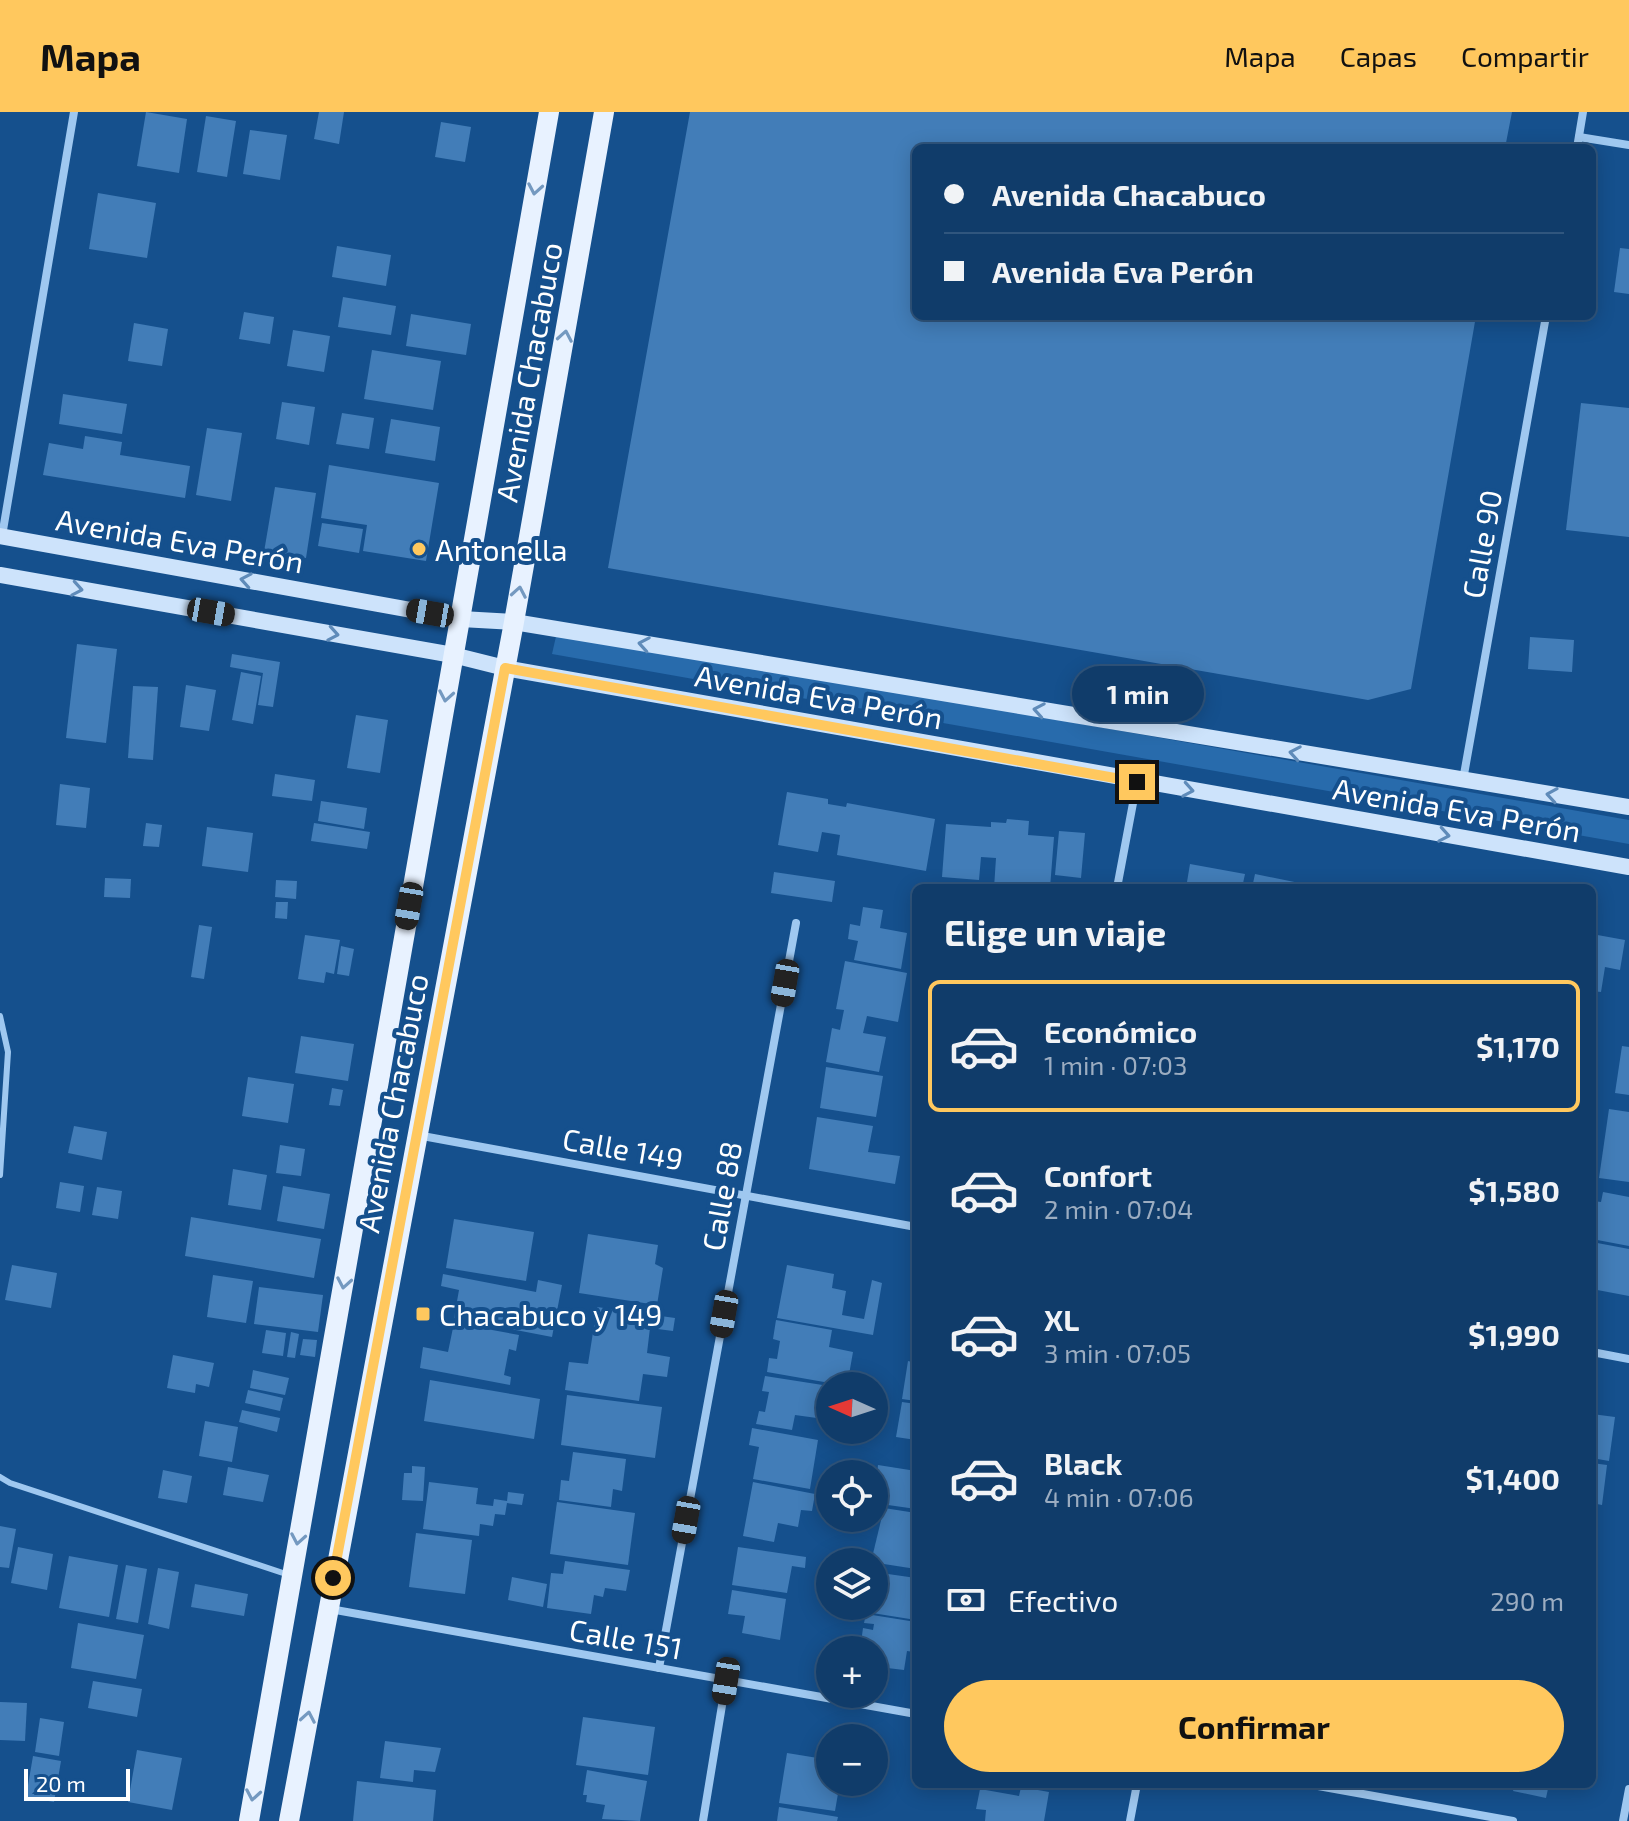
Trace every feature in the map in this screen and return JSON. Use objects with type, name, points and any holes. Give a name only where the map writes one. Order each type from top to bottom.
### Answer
[{"type":"main road","name":"Avenida Chacabuco","points":[[289,1821],[415,1135],[514,622],[604,112]]},
{"type":"main road","name":"Avenida Chacabuco","points":[[249,1821],[461,619],[544,113]]},
{"type":"street","points":[[1,536],[74,112]]},
{"type":"street","points":[[1578,144],[1583,112]]},
{"type":"street","points":[[1579,137],[1629,145]]},
{"type":"street","name":"Calle 90","points":[[1462,781],[1545,320]]},
{"type":"street","name":"Avenida Eva Perón","points":[[1,536],[461,619],[514,622],[1629,807]]},
{"type":"street","name":"Avenida Eva Perón","points":[[0,575],[453,655],[505,668],[1137,782],[1629,867]]},
{"type":"street","points":[[1118,884],[1137,782]]},
{"type":"street","name":"Calle 88","points":[[659,1668],[796,923]]},
{"type":"street","name":"Calle 149","points":[[415,1135],[912,1226]]},
{"type":"street","points":[[1596,1353],[1629,1359]]},
{"type":"street","name":"Calle 151","points":[[328,1608],[912,1713]]},
{"type":"street","points":[[703,1821],[726,1681]]},
{"type":"street","points":[[1130,1821],[1136,1788]]},
{"type":"street","points":[[1330,1788],[1513,1821]]},
{"type":"street","points":[[1623,1821],[1629,1789]]},
{"type":"lane","points":[[0,1016],[8,1052],[0,1175]]},
{"type":"lane","points":[[0,1477],[10,1483],[292,1576]]},
{"type":"shaded area","points":[[557,632],[1629,820],[1629,844],[552,654]]},
{"type":"building","points":[[146,112],[187,119],[179,173],[137,166]]},
{"type":"building","points":[[319,112],[344,112],[339,144],[314,139]]},
{"type":"building","points":[[690,112],[1512,112],[1506,144],[912,144],[912,320],[1475,320],[1411,689],[1368,700],[608,568]]},
{"type":"building","points":[[206,116],[236,121],[227,177],[197,172]]},
{"type":"building","points":[[441,122],[471,127],[465,162],[435,157]]},
{"type":"building","points":[[250,130],[287,135],[280,180],[243,174]]},
{"type":"building","points":[[98,193],[156,203],[147,258],[89,249]]},
{"type":"building","points":[[337,246],[391,255],[386,286],[332,277]]},
{"type":"building","points":[[1620,248],[1629,249],[1629,294],[1614,292]]},
{"type":"building","points":[[343,297],[396,306],[391,335],[338,327]]},
{"type":"building","points":[[244,312],[274,317],[270,344],[239,339]]},
{"type":"building","points":[[411,314],[471,324],[466,355],[406,346]]},
{"type":"building","points":[[134,323],[168,329],[162,366],[128,361]]},
{"type":"building","points":[[293,330],[330,336],[324,372],[287,366]]},
{"type":"building","points":[[372,350],[441,361],[433,410],[364,399]]},
{"type":"building","points":[[63,394],[127,404],[122,434],[59,424]]},
{"type":"building","points":[[282,402],[315,407],[309,445],[276,439]]},
{"type":"building","points":[[1581,403],[1629,408],[1629,537],[1566,530]]},
{"type":"building","points":[[342,413],[374,418],[369,449],[336,444]]},
{"type":"building","points":[[391,419],[440,427],[435,461],[385,453]]},
{"type":"building","points":[[207,428],[242,433],[231,501],[196,495]]},
{"type":"building","points":[[85,436],[122,442],[120,455],[190,466],[185,498],[43,475],[49,443],[83,449]]},
{"type":"building","points":[[329,465],[439,483],[426,561],[363,551],[367,525],[321,518]]},
{"type":"building","points":[[275,487],[316,493],[306,558],[264,552]]},
{"type":"building","points":[[322,523],[363,529],[359,553],[318,546]]},
{"type":"building","points":[[1530,637],[1574,640],[1572,672],[1528,669]]},
{"type":"building","points":[[77,644],[117,649],[106,743],[66,738]]},
{"type":"building","points":[[232,654],[280,662],[273,707],[258,705],[263,673],[230,667]]},
{"type":"building","points":[[241,672],[261,676],[253,724],[232,720]]},
{"type":"building","points":[[186,685],[216,690],[209,731],[180,727]]},
{"type":"building","points":[[133,686],[158,687],[153,760],[128,758]]},
{"type":"building","points":[[356,715],[388,720],[380,773],[347,768]]},
{"type":"building","points":[[275,774],[315,780],[312,801],[272,796]]},
{"type":"building","points":[[60,784],[90,788],[86,828],[56,825]]},
{"type":"building","points":[[787,792],[828,799],[828,804],[846,807],[847,803],[935,819],[926,871],[837,855],[840,835],[822,832],[818,852],[778,845]]},
{"type":"building","points":[[321,801],[367,808],[364,829],[318,821]]},
{"type":"building","points":[[1007,819],[1029,821],[1028,835],[1054,837],[1050,884],[994,884],[996,858],[981,857],[979,880],[942,877],[946,824],[991,827],[991,822],[1006,823]]},
{"type":"building","points":[[146,823],[162,825],[159,847],[143,846]]},
{"type":"building","points":[[314,823],[370,832],[367,849],[311,841]]},
{"type":"building","points":[[207,827],[253,833],[248,872],[202,866]]},
{"type":"building","points":[[1059,831],[1085,833],[1081,878],[1055,875]]},
{"type":"building","points":[[1190,864],[1245,874],[1243,884],[1187,884]]},
{"type":"building","points":[[774,872],[835,881],[832,902],[771,893]]},
{"type":"building","points":[[1255,874],[1304,884],[1253,884]]},
{"type":"building","points":[[105,878],[131,879],[130,898],[104,897]]},
{"type":"building","points":[[276,880],[297,881],[296,899],[275,897]]},
{"type":"building","points":[[276,902],[288,902],[287,919],[275,918]]},
{"type":"building","points":[[863,907],[883,910],[880,928],[907,933],[901,969],[854,960],[858,941],[848,939],[850,924],[860,926]]},
{"type":"building","points":[[199,925],[212,927],[204,979],[191,977]]},
{"type":"building","points":[[305,935],[340,940],[334,974],[326,972],[324,983],[298,979]]},
{"type":"building","points":[[1596,935],[1625,940],[1620,970],[1605,967],[1601,992],[1596,991]]},
{"type":"building","points":[[341,946],[354,949],[349,976],[337,974]]},
{"type":"building","points":[[845,961],[907,973],[898,1022],[867,1016],[863,1033],[886,1037],[879,1072],[826,1062],[832,1028],[840,1030],[844,1010],[836,1009]]},
{"type":"building","points":[[301,1036],[354,1044],[348,1081],[295,1073]]},
{"type":"building","points":[[1622,1046],[1629,1047],[1629,1095],[1615,1093]]},
{"type":"building","points":[[826,1067],[883,1076],[876,1117],[820,1108]]},
{"type":"building","points":[[248,1077],[294,1084],[288,1123],[242,1116]]},
{"type":"building","points":[[332,1088],[343,1090],[340,1106],[329,1105]]},
{"type":"building","points":[[1609,1109],[1629,1112],[1629,1182],[1599,1178]]},
{"type":"building","points":[[817,1117],[873,1126],[868,1152],[900,1156],[895,1184],[809,1169]]},
{"type":"building","points":[[74,1126],[107,1132],[102,1160],[68,1153]]},
{"type":"building","points":[[280,1145],[305,1149],[301,1176],[276,1173]]},
{"type":"building","points":[[233,1169],[267,1175],[261,1210],[228,1205]]},
{"type":"building","points":[[60,1182],[84,1186],[80,1212],[56,1208]]},
{"type":"building","points":[[283,1186],[330,1194],[324,1229],[277,1221]]},
{"type":"building","points":[[97,1187],[122,1191],[118,1219],[92,1215]]},
{"type":"building","points":[[1603,1192],[1629,1197],[1629,1246],[1596,1240],[1596,1201],[1601,1202]]},
{"type":"building","points":[[191,1217],[321,1239],[314,1278],[185,1256]]},
{"type":"building","points":[[454,1219],[534,1232],[526,1281],[446,1268]]},
{"type":"building","points":[[588,1234],[658,1245],[655,1264],[663,1268],[657,1305],[579,1293]]},
{"type":"building","points":[[1596,1243],[1629,1249],[1629,1296],[1596,1290]]},
{"type":"building","points":[[12,1265],[57,1273],[51,1308],[5,1300]]},
{"type":"building","points":[[787,1265],[834,1274],[832,1288],[846,1291],[842,1315],[864,1319],[872,1280],[882,1283],[873,1335],[777,1318]]},
{"type":"building","points":[[443,1274],[536,1292],[538,1280],[562,1285],[552,1337],[454,1318],[459,1290],[441,1286]]},
{"type":"building","points":[[213,1275],[253,1281],[246,1323],[207,1317]]},
{"type":"building","points":[[259,1287],[323,1295],[318,1332],[254,1324]]},
{"type":"building","points":[[597,1307],[675,1318],[673,1331],[650,1328],[647,1353],[670,1357],[667,1377],[643,1374],[639,1401],[565,1390],[569,1362],[588,1364]]},
{"type":"building","points":[[776,1320],[832,1330],[829,1347],[853,1352],[849,1372],[816,1372],[816,1381],[767,1372],[769,1358],[777,1359],[780,1341],[773,1339]]},
{"type":"building","points":[[454,1323],[519,1335],[516,1351],[509,1349],[504,1375],[511,1377],[510,1385],[420,1368],[423,1347],[448,1352]]},
{"type":"building","points":[[266,1330],[286,1333],[283,1356],[262,1353]]},
{"type":"building","points":[[291,1332],[299,1334],[295,1358],[287,1357]]},
{"type":"building","points":[[303,1339],[317,1340],[315,1357],[300,1355]]},
{"type":"building","points":[[173,1355],[214,1363],[209,1387],[196,1384],[195,1393],[167,1388]]},
{"type":"building","points":[[908,1361],[912,1362],[912,1400],[902,1399]]},
{"type":"building","points":[[253,1370],[289,1378],[285,1395],[250,1388]]},
{"type":"building","points":[[765,1376],[816,1384],[816,1418],[795,1415],[792,1430],[756,1424],[759,1411],[765,1412],[769,1392],[762,1391]]},
{"type":"building","points":[[430,1380],[540,1399],[534,1439],[424,1421]]},
{"type":"building","points":[[248,1390],[283,1398],[280,1411],[245,1403]]},
{"type":"building","points":[[567,1395],[662,1407],[655,1458],[561,1445]]},
{"type":"building","points":[[902,1402],[912,1403],[912,1439],[896,1437]]},
{"type":"building","points":[[242,1410],[280,1418],[277,1432],[239,1422]]},
{"type":"building","points":[[1596,1415],[1615,1417],[1609,1461],[1596,1459]]},
{"type":"building","points":[[205,1421],[238,1427],[232,1462],[199,1456]]},
{"type":"building","points":[[752,1428],[816,1440],[810,1489],[753,1479],[759,1447],[749,1445]]},
{"type":"building","points":[[573,1452],[626,1459],[622,1491],[613,1489],[611,1507],[559,1500],[561,1480],[569,1481]]},
{"type":"building","points":[[1596,1464],[1607,1465],[1602,1505],[1596,1504]]},
{"type":"building","points":[[412,1466],[425,1467],[423,1501],[402,1500],[404,1473],[412,1473]]},
{"type":"building","points":[[228,1467],[269,1475],[263,1502],[223,1495]]},
{"type":"building","points":[[888,1467],[912,1470],[912,1508],[888,1505]]},
{"type":"building","points":[[163,1470],[192,1476],[187,1503],[158,1498]]},
{"type":"building","points":[[429,1482],[478,1488],[476,1504],[493,1506],[494,1499],[507,1501],[508,1492],[524,1494],[522,1505],[507,1503],[505,1515],[495,1514],[493,1526],[480,1524],[479,1536],[423,1529]]},
{"type":"building","points":[[753,1482],[815,1494],[812,1511],[801,1510],[798,1527],[778,1523],[774,1542],[743,1536]]},
{"type":"building","points":[[557,1502],[635,1513],[628,1565],[550,1554]]},
{"type":"building","points":[[888,1509],[912,1512],[912,1568],[888,1565],[888,1548],[874,1548],[878,1532],[888,1532]]},
{"type":"building","points":[[0,1526],[16,1529],[9,1568],[0,1567]]},
{"type":"building","points":[[416,1533],[472,1540],[465,1594],[409,1587]]},
{"type":"building","points":[[18,1547],[53,1554],[47,1590],[11,1583]]},
{"type":"building","points":[[738,1547],[806,1557],[805,1568],[792,1566],[787,1593],[732,1585]]},
{"type":"building","points":[[69,1556],[118,1565],[109,1617],[59,1608]]},
{"type":"building","points":[[565,1561],[630,1570],[626,1591],[605,1588],[603,1597],[594,1595],[591,1614],[547,1608],[551,1573],[563,1574]]},
{"type":"building","points":[[126,1565],[147,1569],[138,1623],[116,1619]]},
{"type":"building","points":[[158,1568],[179,1572],[169,1629],[148,1624]]},
{"type":"building","points":[[888,1574],[912,1577],[912,1619],[888,1616]]},
{"type":"building","points":[[512,1577],[547,1584],[543,1607],[508,1600]]},
{"type":"building","points":[[195,1584],[248,1594],[244,1616],[191,1607]]},
{"type":"building","points":[[732,1590],[786,1599],[780,1640],[742,1633],[745,1616],[728,1614]]},
{"type":"building","points":[[888,1618],[912,1621],[912,1652],[907,1651],[904,1670],[888,1668],[888,1636],[862,1636],[863,1628],[873,1630],[874,1624],[864,1623],[865,1620],[888,1620]]},
{"type":"building","points":[[78,1623],[144,1635],[136,1679],[71,1668]]},
{"type":"building","points":[[93,1681],[142,1689],[137,1717],[88,1708]]},
{"type":"building","points":[[0,1702],[27,1703],[25,1741],[0,1740]]},
{"type":"building","points":[[583,1717],[655,1727],[648,1775],[576,1765]]},
{"type":"building","points":[[40,1718],[64,1722],[59,1756],[35,1752]]},
{"type":"building","points":[[385,1741],[441,1748],[435,1772],[414,1770],[413,1782],[380,1778]]},
{"type":"building","points":[[137,1750],[182,1758],[172,1810],[128,1802]]},
{"type":"building","points":[[787,1753],[816,1758],[816,1796],[838,1796],[835,1811],[779,1803]]},
{"type":"building","points":[[33,1756],[61,1761],[54,1802],[26,1797]]},
{"type":"building","points":[[587,1770],[647,1781],[640,1821],[602,1819],[605,1805],[586,1802],[587,1795],[583,1795]]},
{"type":"building","points":[[357,1781],[436,1790],[433,1821],[353,1821]]},
{"type":"building","points":[[1021,1788],[1049,1792],[1044,1821],[985,1821],[986,1810],[976,1809],[980,1789],[1019,1796]]},
{"type":"building","points":[[1514,1788],[1548,1788],[1546,1798],[1513,1791]]},
{"type":"building","points":[[779,1807],[838,1817],[837,1821],[777,1821]]},
{"type":"place","name":"Antonella","points":[[419,549]]},
{"type":"place","name":"Chacabuco y 149","points":[[423,1314]]},
{"type":"route","points":[[333,1578],[505,668],[1137,782]]}]
